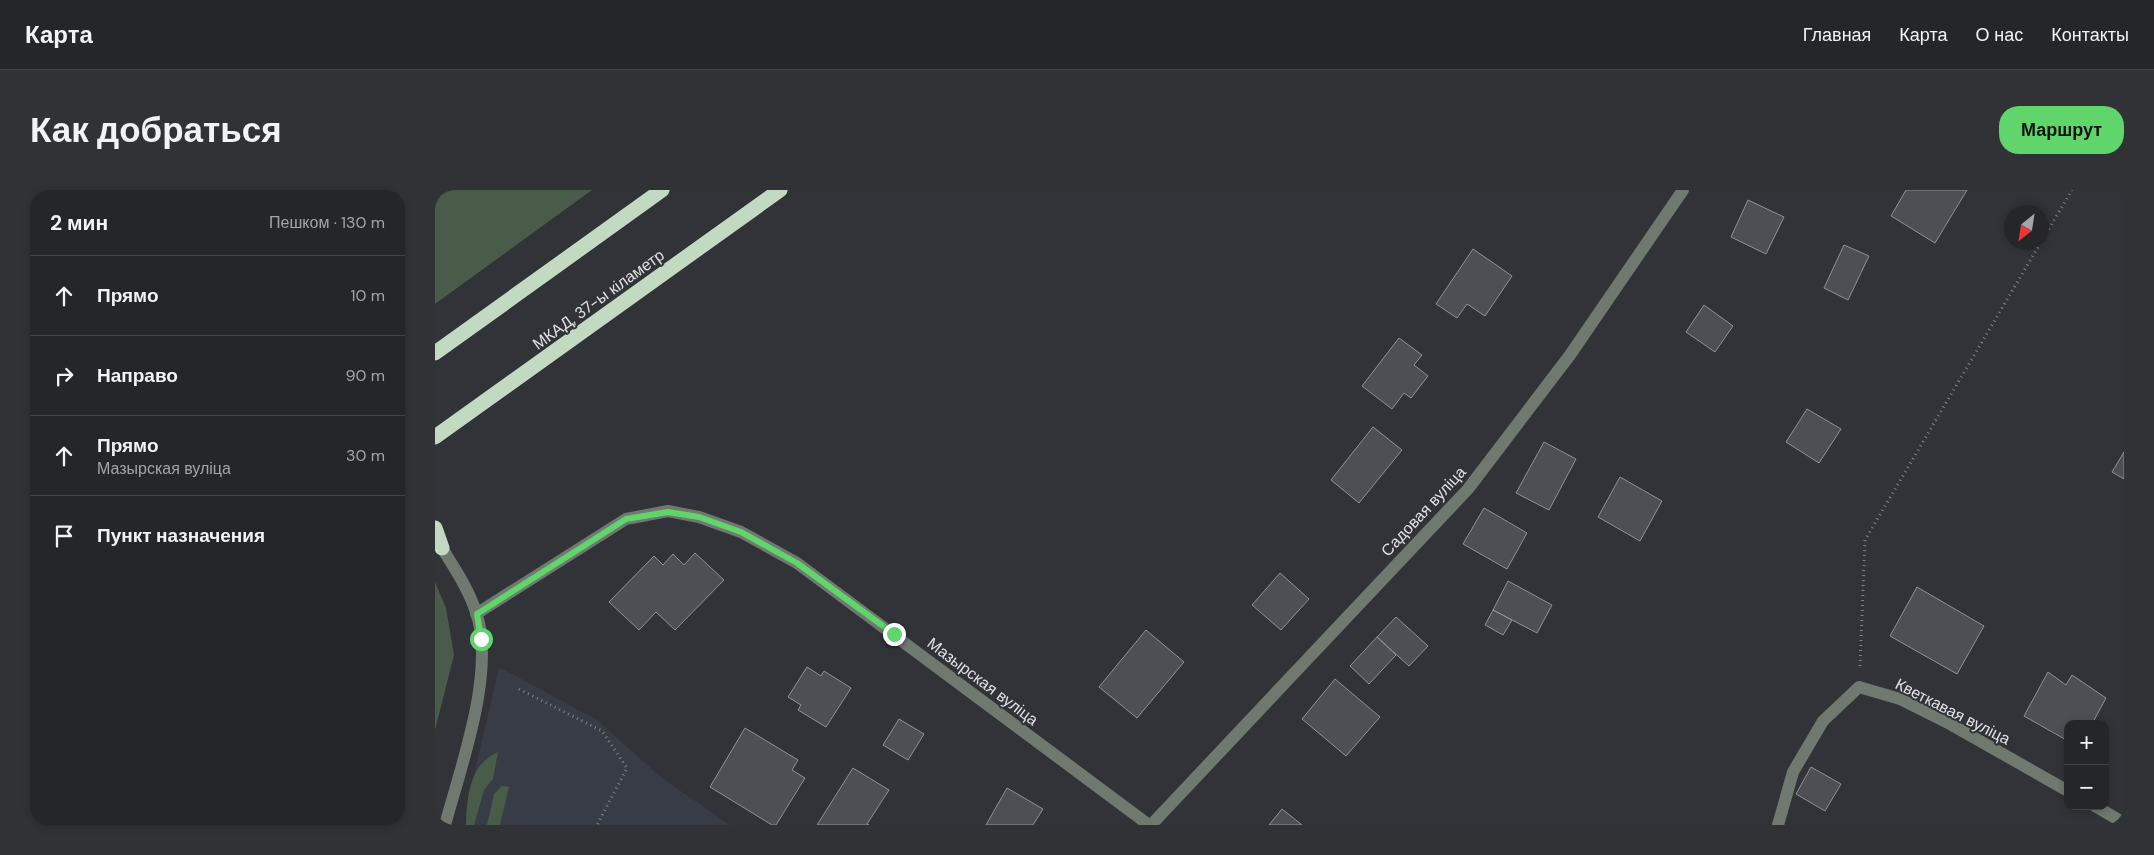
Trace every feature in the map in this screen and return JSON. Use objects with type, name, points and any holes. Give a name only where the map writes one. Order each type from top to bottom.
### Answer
[{"type":"highway","points":[[435,353],[662,190]]},
{"type":"highway","name":"МКАД, 37-ы кіламетр","points":[[439,434],[780,190]]},
{"type":"highway","points":[[435,450],[439,434]]},
{"type":"highway","points":[[435,528],[439,546]]},
{"type":"street","name":"Садовая вуліца","points":[[1150,825],[1467,489],[1569,356],[1683,190]]},
{"type":"street","name":"Мазырская вуліца","points":[[477,614],[626,519],[668,512],[699,517],[741,532],[797,563],[1150,825]]},
{"type":"street","points":[[439,546],[464,583],[477,614],[483,660],[473,718],[445,825]]},
{"type":"street","points":[[1778,825],[1793,772],[1823,721],[1859,687]]},
{"type":"street","name":"Кветкавая вуліца","points":[[1859,687],[1900,699],[1950,724],[2064,789]]},
{"type":"street","points":[[2102,810],[2124,823]]},
{"type":"path","points":[[2049,229],[2072,190]]},
{"type":"path","points":[[1859,687],[1865,540],[2036,250]]},
{"type":"path","points":[[519,689],[602,732],[627,768],[597,825]]},
{"type":"shaded area","points":[[499,667],[597,720],[662,778],[730,825],[466,825],[467,805]]},
{"type":"green space","points":[[435,190],[592,190],[435,304]]},
{"type":"green space","points":[[435,582],[446,608],[454,655],[435,730]]},
{"type":"green space","points":[[498,752],[493,779],[484,790],[474,825],[466,825],[467,804],[475,773],[488,757]]},
{"type":"green space","points":[[502,786],[509,787],[500,825],[487,825],[494,794]]},
{"type":"building","points":[[1906,190],[1967,190],[1935,243],[1891,216]]},
{"type":"building","points":[[1748,200],[1784,217],[1766,254],[1731,237]]},
{"type":"building","points":[[1844,245],[1869,256],[1848,300],[1824,288]]},
{"type":"building","points":[[1473,249],[1512,276],[1485,316],[1467,304],[1457,318],[1436,304]]},
{"type":"building","points":[[1704,305],[1733,326],[1715,352],[1686,332]]},
{"type":"building","points":[[1399,338],[1422,355],[1414,365],[1428,376],[1411,398],[1404,393],[1392,409],[1362,386]]},
{"type":"building","points":[[1807,409],[1841,429],[1819,463],[1786,442]]},
{"type":"building","points":[[1373,427],[1402,450],[1359,503],[1331,480]]},
{"type":"building","points":[[1544,442],[1576,459],[1549,510],[1516,493]]},
{"type":"building","points":[[2124,452],[2124,479],[2112,472]]},
{"type":"building","points":[[1620,477],[1662,501],[1640,541],[1598,517]]},
{"type":"building","points":[[1484,508],[1527,533],[1507,569],[1463,544]]},
{"type":"building","points":[[695,553],[724,580],[675,630],[656,612],[639,630],[609,602],[654,556],[663,565],[673,554],[684,565]]},
{"type":"building","points":[[1280,573],[1309,599],[1281,630],[1252,605]]},
{"type":"building","points":[[1508,581],[1552,605],[1537,633],[1493,610]]},
{"type":"building","points":[[1917,587],[1984,626],[1957,674],[1890,636]]},
{"type":"building","points":[[1493,610],[1512,620],[1503,635],[1485,625]]},
{"type":"building","points":[[1396,617],[1428,646],[1409,666],[1377,637]]},
{"type":"building","points":[[1146,630],[1184,662],[1137,718],[1099,687]]},
{"type":"building","points":[[1377,637],[1396,655],[1369,684],[1350,666]]},
{"type":"building","points":[[807,667],[821,676],[824,671],[851,688],[826,727],[798,710],[801,705],[788,697]]},
{"type":"building","points":[[2048,672],[2066,685],[2072,675],[2106,698],[2094,720],[2064,720],[2064,739],[2024,716]]},
{"type":"building","points":[[1335,679],[1380,717],[1346,756],[1302,719]]},
{"type":"building","points":[[899,719],[924,734],[908,760],[883,745]]},
{"type":"building","points":[[745,728],[798,760],[792,770],[805,778],[776,825],[772,825],[710,787]]},
{"type":"building","points":[[1811,767],[1841,784],[1825,811],[1796,794]]},
{"type":"building","points":[[853,768],[889,790],[867,824],[869,825],[817,825]]},
{"type":"building","points":[[1007,788],[1043,809],[1033,825],[986,825]]},
{"type":"building","points":[[1282,809],[1302,825],[1269,825]]},
{"type":"route","points":[[481,639],[477,614],[626,519],[668,512],[699,517],[741,532],[797,563],[894,634]]}]
